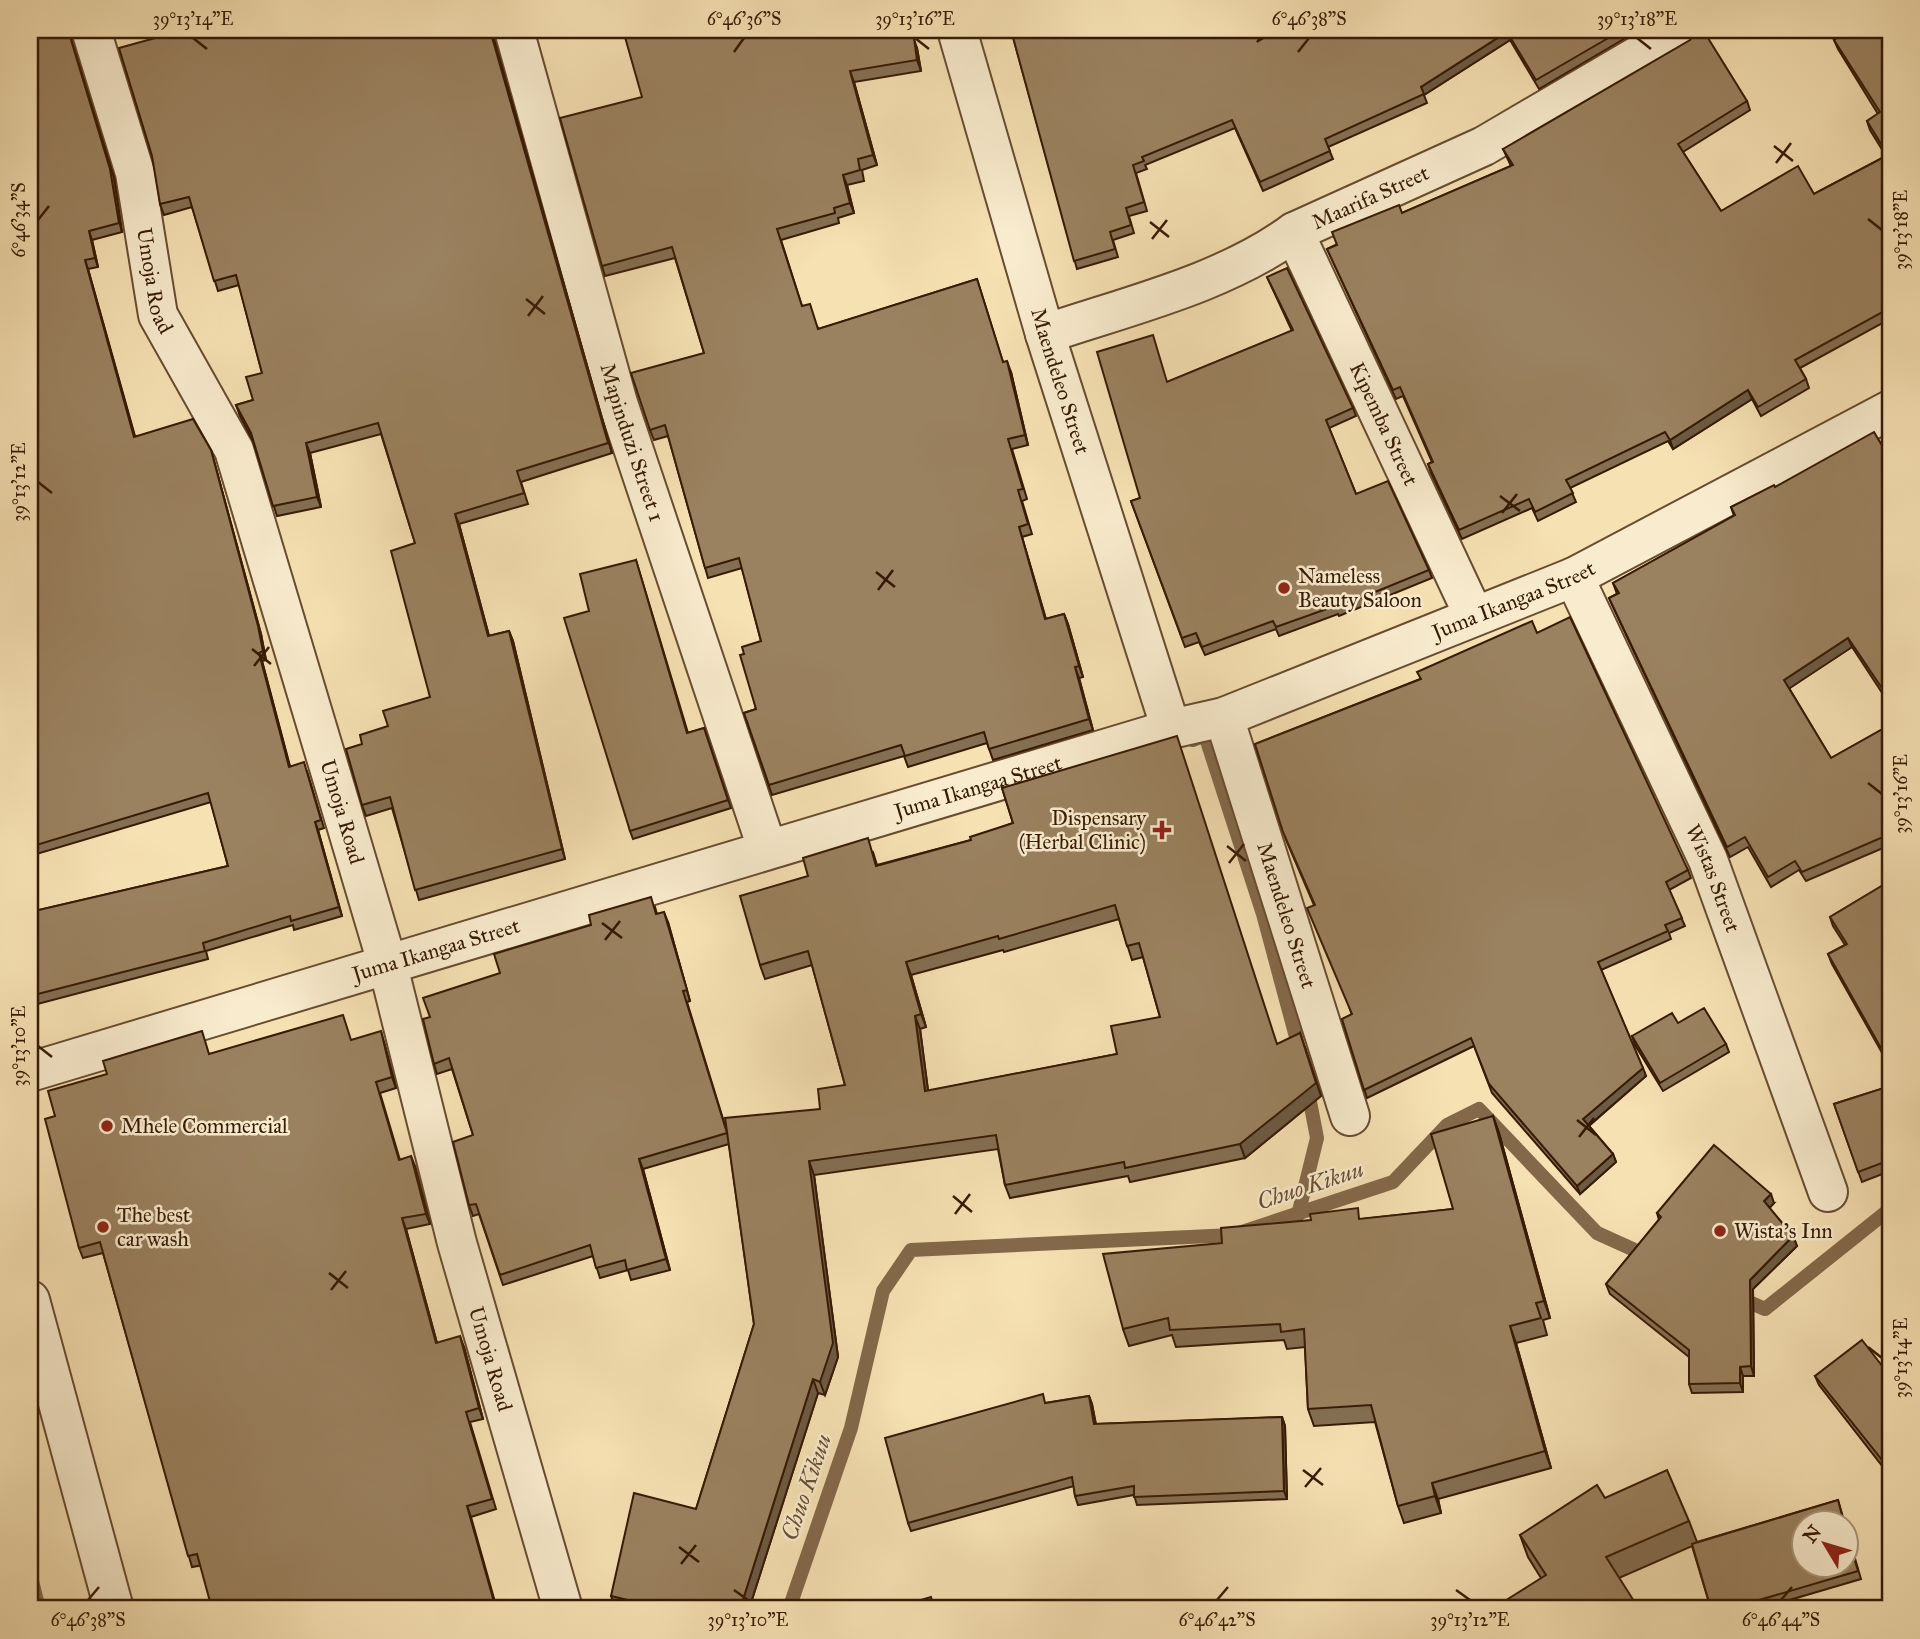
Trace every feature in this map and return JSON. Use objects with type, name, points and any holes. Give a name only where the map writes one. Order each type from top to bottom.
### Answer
[{"type":"street","name":"Umoja Road","points":[[91,30],[135,173],[158,315],[234,450],[388,966],[457,1243],[563,1609]]},
{"type":"street","name":"Mapinduzi Street 1","points":[[514,30],[618,403],[767,848]]},
{"type":"street","name":"Maendeleo Street","points":[[957,30],[1045,334],[1171,729]]},
{"type":"street","name":"Maarifa Street","points":[[1045,334],[1206,278],[1272,248],[1294,232],[1484,146],[1682,30]]},
{"type":"street","name":"Kipemba Street","points":[[1294,232],[1474,616]]},
{"type":"street","name":"Juma Ikangaa Street","points":[[30,1072],[388,966],[767,848],[1171,729],[1224,717],[1574,577],[1890,410]]},
{"type":"street","name":"Wistas Street","points":[[1574,577],[1708,860],[1828,1192]]},
{"type":"street","name":"Maendeleo Street","points":[[1224,717],[1350,1116]]},
{"type":"street","points":[[30,1300],[114,1609]]},
{"type":"building","points":[[30,30],[68,30],[110,169],[119,223],[89,231],[95,258],[85,260],[134,437],[193,419],[211,450],[258,626],[263,651],[259,653],[289,767],[304,762],[321,820],[315,822],[339,907],[291,921],[290,916],[203,943],[205,951],[30,996],[30,912],[228,866],[208,793],[30,847]]},
{"type":"building","points":[[157,30],[490,30],[608,443],[517,471],[524,493],[455,514],[488,636],[509,631],[562,849],[415,890],[390,797],[362,805],[346,749],[362,744],[360,735],[388,726],[383,711],[430,697],[391,551],[415,543],[378,423],[306,443],[317,497],[273,506],[251,433],[236,405],[253,400],[246,377],[262,373],[236,275],[214,281],[189,197],[160,204],[152,156],[119,48],[159,37]]},
{"type":"building","points":[[623,30],[911,30],[917,60],[850,71],[873,155],[858,159],[860,170],[843,175],[850,203],[834,208],[835,213],[777,229],[802,306],[810,304],[818,329],[977,279],[1003,362],[1007,361],[1025,435],[1008,439],[1023,489],[1018,490],[1028,524],[1019,527],[1045,619],[1064,614],[1079,666],[1075,667],[1089,719],[989,749],[984,732],[905,756],[901,745],[769,785],[744,713],[756,709],[740,655],[744,654],[742,647],[761,641],[739,558],[705,568],[665,425],[650,430],[631,373],[704,353],[672,247],[602,266],[560,118],[642,97]]},
{"type":"building","points":[[1011,30],[1265,30],[1257,42],[1277,30],[1622,30],[1536,80],[1507,32],[1421,87],[1424,94],[1325,139],[1330,151],[1260,182],[1232,120],[1142,157],[1144,161],[1133,165],[1144,202],[1126,208],[1131,225],[1110,232],[1115,249],[1074,261]]},
{"type":"building","points":[[1696,30],[1703,30],[1747,101],[1678,144],[1721,211],[1798,166],[1814,194],[1888,155],[1867,121],[1880,112],[1834,40],[1850,30],[1890,30],[1890,308],[1795,360],[1806,379],[1758,407],[1748,390],[1670,440],[1665,432],[1566,480],[1573,493],[1535,512],[1529,499],[1459,530],[1428,464],[1433,462],[1400,387],[1393,390],[1327,249],[1337,245],[1332,232],[1399,205],[1402,213],[1513,165],[1503,149],[1690,40]]},
{"type":"building","points":[[1287,268],[1353,408],[1326,420],[1356,494],[1388,481],[1429,570],[1336,608],[1335,606],[1276,627],[1273,621],[1202,647],[1196,633],[1182,638],[1131,501],[1140,498],[1097,352],[1153,335],[1167,382],[1293,330],[1267,277]]},
{"type":"building","points":[[1874,432],[1890,459],[1890,700],[1848,638],[1784,680],[1831,758],[1890,725],[1890,834],[1802,872],[1795,861],[1768,877],[1745,837],[1727,847],[1609,598],[1619,593],[1613,583],[1735,515],[1731,507],[1774,485],[1775,487]]},
{"type":"building","points":[[636,560],[687,733],[704,728],[728,800],[630,831],[564,618],[589,611],[580,574]]},
{"type":"building","points":[[1570,617],[1688,870],[1666,882],[1682,918],[1665,925],[1668,931],[1598,962],[1643,1068],[1583,1119],[1613,1154],[1577,1186],[1489,1084],[1471,1038],[1364,1090],[1342,1019],[1352,1014],[1307,908],[1315,905],[1283,832],[1255,744],[1421,679],[1417,672],[1532,621],[1537,633]]},
{"type":"building","points":[[1177,736],[1277,1044],[1300,1033],[1316,1083],[1240,1144],[1125,1168],[1124,1162],[1005,1185],[996,1135],[809,1161],[833,1343],[820,1382],[813,1379],[740,1609],[630,1609],[632,1601],[611,1596],[634,1493],[696,1509],[754,1324],[725,1118],[820,1109],[818,1089],[845,1085],[808,951],[760,965],[740,896],[808,876],[803,858],[868,838],[876,866],[971,840],[970,837],[1013,823],[1002,788]],"holes":[[[1115,905],[1127,946],[1139,943],[1160,1017],[1111,1026],[1117,1054],[925,1091],[915,1016],[921,1014],[906,962],[998,936],[999,939]]]},
{"type":"building","points":[[1890,881],[1890,1064],[1828,954],[1847,944],[1830,917]]},
{"type":"building","points":[[651,897],[656,914],[664,912],[687,990],[683,991],[727,1133],[639,1159],[666,1259],[627,1270],[625,1260],[596,1268],[590,1245],[500,1275],[476,1204],[469,1205],[453,1142],[473,1135],[449,1058],[434,1064],[423,1019],[430,1017],[423,998],[500,973],[494,954],[591,925],[589,915]]},
{"type":"building","points":[[1704,1008],[1726,1044],[1660,1083],[1632,1036],[1672,1013],[1678,1023]]},
{"type":"building","points":[[343,1015],[351,1040],[381,1031],[392,1077],[376,1082],[399,1160],[411,1156],[426,1214],[402,1218],[436,1343],[460,1336],[479,1408],[466,1412],[492,1499],[467,1506],[496,1609],[212,1609],[197,1554],[188,1556],[100,1242],[79,1248],[45,1119],[55,1116],[48,1091],[107,1074],[103,1061],[202,1031],[209,1054]]},
{"type":"building","points":[[1890,1086],[1890,1160],[1858,1172],[1834,1104]]},
{"type":"building","points":[[1493,1116],[1544,1301],[1536,1303],[1541,1318],[1510,1326],[1545,1451],[1432,1483],[1435,1496],[1398,1506],[1371,1405],[1308,1409],[1304,1329],[1281,1332],[1280,1324],[1170,1330],[1168,1318],[1123,1329],[1103,1254],[1222,1243],[1221,1228],[1311,1220],[1310,1214],[1358,1208],[1359,1219],[1453,1209],[1431,1134]]},
{"type":"building","points":[[1714,1145],[1771,1194],[1764,1201],[1793,1236],[1750,1280],[1751,1366],[1740,1367],[1740,1383],[1689,1384],[1689,1350],[1606,1284],[1661,1217],[1657,1213]]},
{"type":"building","points":[[1862,1340],[1890,1376],[1890,1470],[1815,1376]]},
{"type":"building","points":[[1043,1394],[1045,1403],[1089,1396],[1094,1424],[1282,1417],[1284,1491],[1134,1497],[1134,1486],[1075,1496],[1072,1477],[908,1523],[885,1438]]},
{"type":"building","points":[[1667,1470],[1689,1521],[1606,1557],[1639,1609],[1492,1609],[1546,1575],[1520,1535],[1597,1485],[1605,1498]]},
{"type":"building","points":[[1838,1500],[1841,1510],[1805,1510]]},
{"type":"building","points":[[1790,1514],[1790,1580],[1827,1580],[1749,1603],[1751,1609],[1711,1609],[1692,1544]]},
{"type":"building","points":[[931,1597],[934,1609],[890,1609]]},
{"type":"waterway","points":[[1193,740],[1205,735],[1263,914],[1300,1052]]},
{"type":"waterway","points":[[1298,1215],[1317,1138],[1307,1086]]},
{"type":"waterway","name":"Chuo Kikuu","points":[[789,1609],[851,1428],[883,1291],[911,1250],[1233,1235],[1393,1182],[1447,1125],[1479,1109],[1597,1233],[1650,1257]]},
{"type":"waterway","name":"Chuo Kikuu","points":[[1735,1296],[1765,1309],[1890,1209]]},
{"type":"waterway","points":[[30,1573],[39,1609]]},
{"type":"place","name":"Nameless Beauty Saloon","points":[[1284,588]]},
{"type":"place","name":"Dispensary (Herbal Clinic)","points":[[1162,830]]},
{"type":"place","name":"Mhele Commercial","points":[[107,1126]]},
{"type":"place","name":"The best car wash","points":[[103,1227]]},
{"type":"place","name":"Wista's Inn","points":[[1720,1231]]}]
